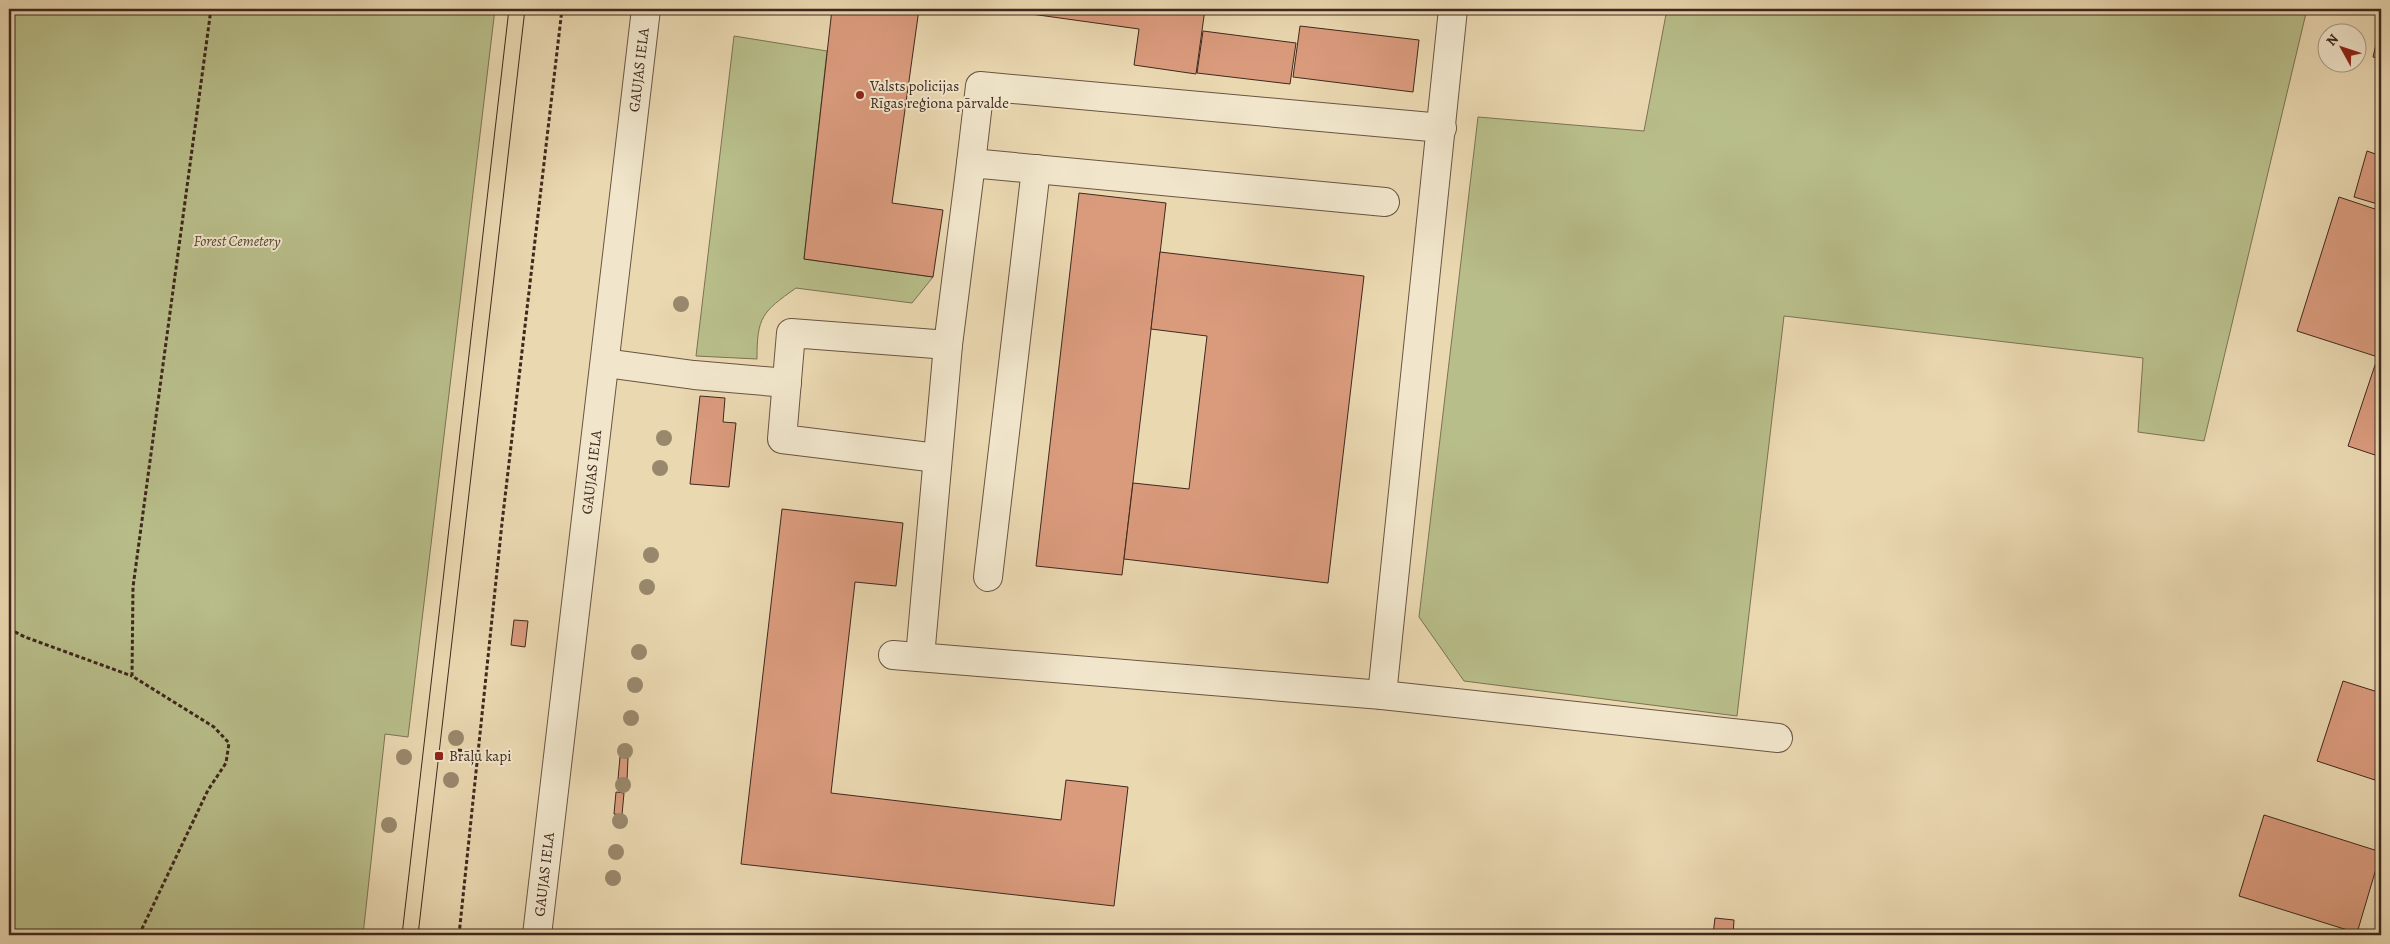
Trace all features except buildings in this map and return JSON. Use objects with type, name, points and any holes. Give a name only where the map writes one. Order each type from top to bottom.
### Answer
[{"type":"street","name":"GAUJAS IELA","points":[[537,935],[646,9]]},
{"type":"street","points":[[1382,696],[1453,9]]},
{"type":"street","points":[[1442,128],[980,86],[948,345],[937,458],[906,656],[1382,696],[1778,738]]},
{"type":"street","points":[[971,163],[1385,202]]},
{"type":"street","points":[[988,577],[1036,169]]},
{"type":"street","points":[[937,458],[782,440],[791,333],[948,345]]},
{"type":"street","points":[[605,363],[685,374],[787,383]]},
{"type":"path","points":[[132,676],[133,587],[211,9]]},
{"type":"path","points":[[459,935],[502,523],[562,9]]},
{"type":"path","points":[[9,629],[24,637],[132,676],[214,727],[228,743],[226,763],[208,790],[139,935]]},
{"type":"path","points":[[458,750],[478,752]]},
{"type":"green space","name":"Forest Cemetery","points":[[9,9],[495,9],[408,737],[385,734],[363,935],[9,935]]},
{"type":"green space","points":[[1667,9],[2307,9],[2204,441],[2138,432],[2143,358],[1784,316],[1737,716],[1464,681],[1419,617],[1478,117],[1644,131]]},
{"type":"green space","points":[[734,36],[827,51],[804,259],[933,277],[912,303],[796,288],[769,310],[760,324],[757,359],[696,356]]},
{"type":"tram line","points":[[402,935],[509,9]]},
{"type":"tram line","points":[[418,935],[525,9]]},
{"type":"place","name":"Valsts policijas Rīgas reģiona pārvalde","points":[[860,95]]},
{"type":"place","name":"Brāļu kapi","points":[[439,756]]}]
